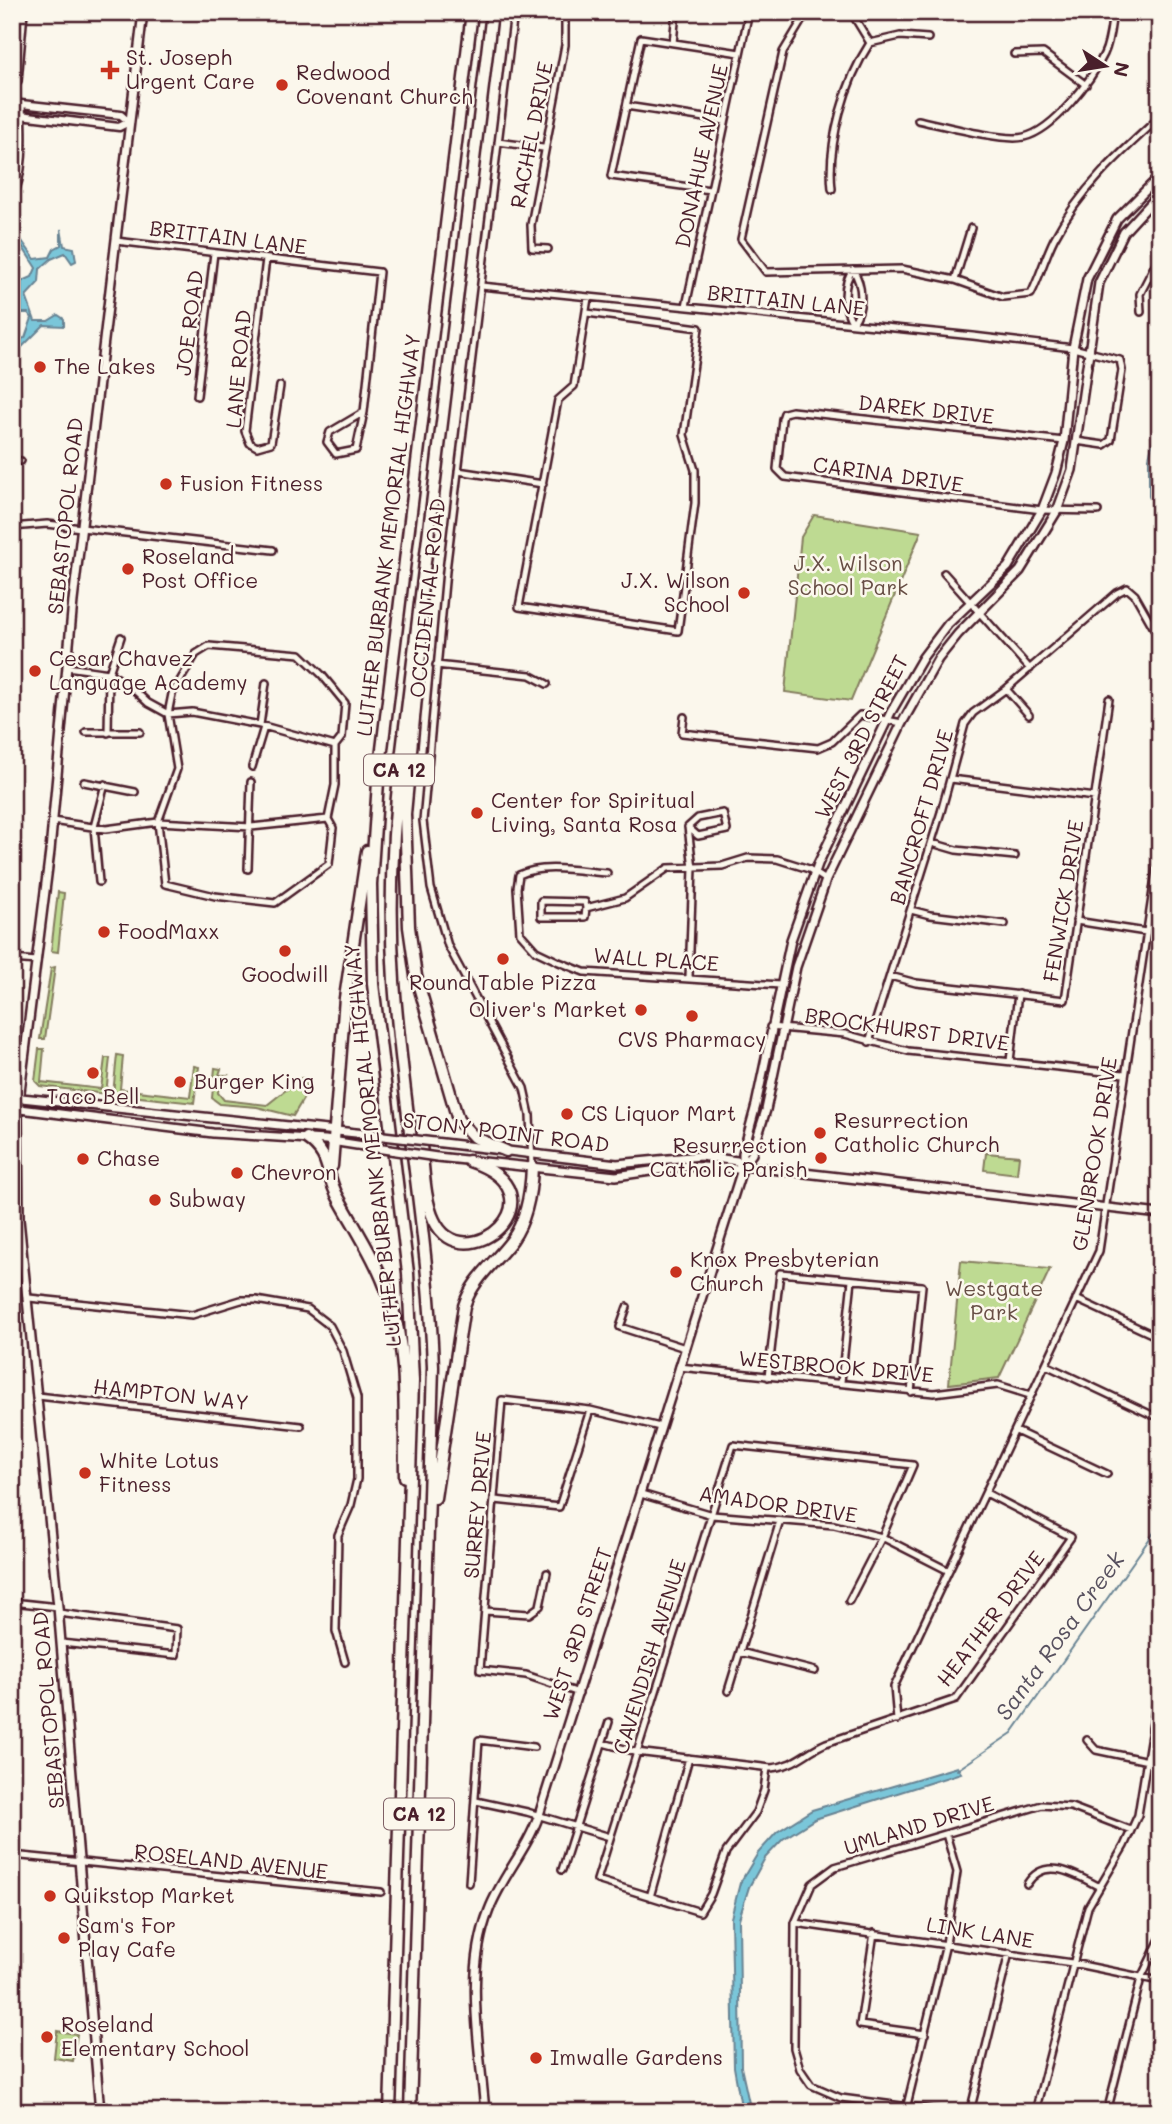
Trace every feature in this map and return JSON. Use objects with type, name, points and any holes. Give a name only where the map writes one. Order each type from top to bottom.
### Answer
[{"type":"highway","name":"LUTHER BURBANK MEMORIAL HIGHWAY","points":[[388,2112],[413,1402],[412,1329],[404,1232],[374,1005],[371,904],[376,802],[472,12]]},
{"type":"highway","name":"LUTHER BURBANK MEMORIAL HIGHWAY","points":[[410,2112],[433,1398],[430,1303],[423,1214],[406,1091],[393,963],[392,860],[401,759],[492,12]]},
{"type":"highway","points":[[425,565],[423,633],[405,822],[410,942],[420,990],[460,1123],[474,1137],[506,1151]]},
{"type":"highway","points":[[349,1215],[334,1175],[334,1136],[347,981],[376,802]]},
{"type":"highway","points":[[406,1091],[419,1138],[433,1218],[439,1227],[453,1238],[476,1242],[494,1235],[504,1226],[510,1213],[511,1200],[507,1187],[497,1173],[469,1161]]},
{"type":"highway","points":[[306,1138],[326,1157],[334,1189],[385,1284],[398,1327],[408,1547]]},
{"type":"highway","points":[[429,1530],[464,1306],[475,1282],[520,1226],[528,1205],[532,1167]]},
{"type":"main road","name":"SEBASTOPOL ROAD","points":[[100,2112],[61,1643],[29,1298],[19,1219],[15,1108],[37,961],[67,667],[143,12]]},
{"type":"main road","name":"WEST 3RD STREET","points":[[485,2112],[475,1985],[478,1950],[492,1903],[527,1845],[539,1815],[743,1166],[743,1153],[756,1105],[770,1027],[791,940],[815,872],[888,719],[930,645],[1008,567],[1042,510],[1064,441],[1073,348],[1082,295],[1102,243],[1117,219],[1160,176]]},
{"type":"main road","name":"WEST 3RD STREET","points":[[743,1166],[752,1154],[766,1110],[796,967],[826,880],[902,723],[938,659],[1020,571],[1056,511],[1072,470],[1093,306],[1109,259],[1124,232],[1160,193]]},
{"type":"main road","name":"STONY POINT ROAD","points":[[16,1098],[334,1136],[376,1148],[469,1161],[622,1176],[686,1166],[736,1169],[743,1166],[1160,1214]]},
{"type":"main road","name":"STONY POINT ROAD","points":[[15,1108],[213,1133],[306,1138],[375,1135],[625,1165],[700,1156],[737,1161],[743,1166]]},
{"type":"street","points":[[12,80],[18,81],[24,12]]},
{"type":"street","name":"OCCIDENTAL ROAD","points":[[514,12],[458,471],[423,799],[428,876],[448,946],[523,1088],[530,1115],[532,1167]]},
{"type":"street","name":"RACHEL DRIVE","points":[[548,249],[532,248],[531,225],[543,148],[565,46],[565,12]]},
{"type":"street","points":[[673,43],[676,12]]},
{"type":"street","name":"DONAHUE AVENUE","points":[[686,306],[749,12]]},
{"type":"street","points":[[807,12],[783,52],[741,239],[766,272],[902,269],[955,280],[1003,297],[1031,294],[1043,272],[1054,240],[1091,183],[1160,117]]},
{"type":"street","points":[[851,12],[870,43]]},
{"type":"street","points":[[918,120],[1023,138],[1045,127],[1086,85],[1106,52],[1113,12]]},
{"type":"street","points":[[832,189],[830,167],[848,84],[870,43],[901,36],[928,38]]},
{"type":"street","points":[[709,190],[611,176],[641,38],[740,53]]},
{"type":"street","points":[[1014,54],[1043,53],[1086,85]]},
{"type":"street","points":[[12,103],[121,115],[130,122],[119,127],[12,114]]},
{"type":"street","points":[[12,199],[19,172],[22,104]]},
{"type":"street","points":[[626,106],[725,121]]},
{"type":"street","points":[[498,142],[543,148]]},
{"type":"street","points":[[955,280],[971,228]]},
{"type":"street","name":"BRITTAIN LANE","points":[[116,241],[379,272],[364,412]]},
{"type":"street","name":"JOE ROAD","points":[[197,396],[214,253]]},
{"type":"street","points":[[1142,312],[1140,295],[1160,256]]},
{"type":"street","name":"LANE ROAD","points":[[265,259],[245,431],[250,443],[257,447],[271,443],[280,386]]},
{"type":"street","points":[[853,270],[860,280],[860,313],[853,323],[846,314],[846,278],[853,270]]},
{"type":"street","name":"BRITTAIN LANE","points":[[481,286],[1073,348],[1087,354],[1121,360],[1122,370],[1111,440],[1104,444],[1076,441]]},
{"type":"street","points":[[587,313],[699,328],[684,435],[695,470],[695,503],[678,631],[519,607],[558,400],[574,386],[588,298]]},
{"type":"street","points":[[364,412],[356,450],[336,454],[327,442],[330,432],[364,412]]},
{"type":"street","name":"DAREK DRIVE","points":[[784,412],[1064,441]]},
{"type":"street","name":"CARINA DRIVE","points":[[784,412],[777,469],[785,477],[1042,510],[1098,511]]},
{"type":"street","points":[[12,460],[21,461]]},
{"type":"street","points":[[458,471],[543,484]]},
{"type":"street","points":[[12,527],[47,524],[83,527],[273,550]]},
{"type":"street","points":[[944,573],[1030,669]]},
{"type":"street","name":"BANCROFT DRIVE","points":[[869,1042],[932,843],[965,724],[973,713],[1030,669],[1117,593],[1127,588],[1135,594],[1160,639]]},
{"type":"street","points":[[108,733],[110,673],[121,637]]},
{"type":"street","points":[[209,646],[300,654],[322,674],[345,703],[342,737],[335,746],[335,785],[328,819],[333,828],[329,864],[275,903],[215,896],[164,884],[158,822],[177,769],[168,713],[172,694],[196,653],[209,646]]},
{"type":"street","points":[[436,665],[530,675],[548,684]]},
{"type":"street","points":[[67,667],[110,673],[129,685],[148,703],[168,713],[192,712],[262,726],[335,746]]},
{"type":"street","points":[[251,768],[262,726],[266,684]]},
{"type":"street","points":[[1006,689],[1029,715]]},
{"type":"street","name":"FENWICK DRIVE","points":[[890,976],[916,983],[1065,1000],[1109,699]]},
{"type":"street","points":[[684,717],[682,733],[818,748],[832,742],[860,715],[902,723]]},
{"type":"street","points":[[86,732],[140,732]]},
{"type":"street","points":[[951,779],[1095,797]]},
{"type":"street","points":[[84,782],[135,792]]},
{"type":"street","points":[[248,869],[251,782]]},
{"type":"street","points":[[99,882],[94,827],[104,784]]},
{"type":"street","points":[[723,813],[727,830],[698,836],[688,827],[698,818],[723,813]]},
{"type":"street","points":[[52,821],[106,829],[158,822],[251,827],[328,819]]},
{"type":"street","points":[[688,827],[693,869],[688,977]]},
{"type":"street","points":[[932,843],[956,850],[1015,856]]},
{"type":"street","name":"GLENBROOK DRIVE","points":[[897,1720],[894,1687],[1099,1251],[1160,844]]},
{"type":"street","points":[[586,908],[625,898],[660,870],[722,866],[757,857],[777,859],[815,872],[826,880]]},
{"type":"street","name":"WALL PLACE","points":[[607,873],[559,869],[527,871],[519,875],[517,909],[520,933],[536,951],[584,972],[780,985]]},
{"type":"street","points":[[541,901],[585,902],[586,908],[585,917],[541,917],[541,901]]},
{"type":"street","points":[[911,910],[930,915],[1005,924]]},
{"type":"street","points":[[1076,921],[1146,932]]},
{"type":"street","points":[[12,959],[37,961]]},
{"type":"street","points":[[1010,1061],[1018,994]]},
{"type":"street","name":"BROCKHURST DRIVE","points":[[770,1027],[834,1033],[908,1051],[1124,1074]]},
{"type":"street","points":[[768,1377],[780,1273],[922,1286],[911,1392]]},
{"type":"street","points":[[841,1382],[852,1280]]},
{"type":"street","points":[[29,1298],[192,1315],[241,1300],[256,1300],[308,1310],[330,1326],[343,1351],[357,1398],[357,1479],[352,1505],[338,1535],[336,1631],[345,1662]]},
{"type":"street","points":[[1076,1299],[1160,1338]]},
{"type":"street","points":[[627,1307],[620,1327],[685,1348]]},
{"type":"street","points":[[1046,1365],[1152,1415]]},
{"type":"street","name":"WESTBROOK DRIVE","points":[[679,1367],[841,1382],[911,1392],[950,1392],[998,1385],[1030,1395]]},
{"type":"street","name":"HAMPTON WAY","points":[[38,1396],[301,1426]]},
{"type":"street","name":"SURREY DRIVE","points":[[579,1693],[526,1675],[480,1670],[502,1400],[590,1410],[660,1427]]},
{"type":"street","points":[[495,1500],[559,1507],[590,1410]]},
{"type":"street","points":[[1016,1431],[1107,1474]]},
{"type":"street","name":"CAVENDISH AVENUE","points":[[650,1897],[597,1880],[733,1445],[914,1465],[882,1537]]},
{"type":"street","name":"HEATHER DRIVE","points":[[603,1743],[636,1752],[768,1768],[790,1767],[822,1744],[956,1699],[1071,1537],[986,1493]]},
{"type":"street","name":"AMADOR DRIVE","points":[[641,1494],[712,1515],[835,1525],[882,1537],[947,1570]]},
{"type":"street","points":[[728,1691],[780,1521]]},
{"type":"street","points":[[849,1601],[882,1537]]},
{"type":"street","points":[[485,1611],[529,1615],[540,1606],[547,1573]]},
{"type":"street","points":[[12,1602],[175,1627],[176,1655],[61,1643]]},
{"type":"street","points":[[740,1651],[815,1671]]},
{"type":"street","points":[[1035,2112],[1088,1907],[1132,1830],[1140,1806],[1160,1679]]},
{"type":"street","points":[[562,1870],[609,1722]]},
{"type":"street","points":[[469,1883],[479,1740],[534,1747]]},
{"type":"street","points":[[1087,1740],[1096,1750],[1148,1761]]},
{"type":"street","points":[[689,1758],[650,1897],[700,1912],[711,1894],[726,1852],[741,1828],[756,1812],[768,1768]]},
{"type":"street","points":[[476,1801],[539,1815],[610,1837]]},
{"type":"street","name":"UMLAND DRIVE","points":[[947,2112],[841,2098],[811,2085],[800,2069],[794,2048],[795,1923],[811,1884],[835,1867],[1042,1805],[1084,1811],[1132,1830]]},
{"type":"street","points":[[907,2105],[946,1944],[957,1872],[946,1834]]},
{"type":"street","name":"ROSELAND AVENUE","points":[[12,1855],[380,1892]]},
{"type":"street","points":[[1027,1884],[1041,1871],[1057,1868],[1098,1886]]},
{"type":"street","name":"LINK LANE","points":[[795,1923],[1072,1963],[1160,1981]]},
{"type":"street","points":[[874,1933],[860,2025],[925,2034]]},
{"type":"street","points":[[1107,2112],[1141,1978],[1160,1939]]},
{"type":"street","points":[[970,2112],[1009,1953]]},
{"type":"green space","name":"J.X. Wilson School Park","points":[[814,515],[921,532],[851,701],[785,692],[801,537]]},
{"type":"green space","points":[[58,892],[64,893],[58,952],[51,951]]},
{"type":"green space","points":[[55,967],[45,1039],[40,1039],[51,968]]},
{"type":"green space","points":[[39,1049],[44,1049],[41,1082],[101,1089],[105,1058],[110,1058],[106,1094],[40,1086],[35,1081]]},
{"type":"green space","points":[[117,1055],[123,1056],[120,1089],[190,1097],[194,1066],[199,1067],[194,1103],[113,1094]]},
{"type":"green space","points":[[215,1068],[221,1069],[219,1075],[227,1075],[219,1081],[218,1093],[224,1100],[267,1105],[301,1078],[307,1078],[305,1096],[293,1116],[257,1107],[220,1104],[212,1098]]},
{"type":"green space","points":[[986,1153],[1019,1156],[1017,1174],[984,1170]]},
{"type":"green space","name":"Westgate Park","points":[[961,1261],[1050,1269],[999,1378],[949,1384]]},
{"type":"green space","points":[[57,2031],[77,2034],[73,2061],[54,2058]]},
{"type":"water","points":[[61,229],[64,246],[74,248],[76,261],[72,263],[65,253],[51,259],[40,269],[39,282],[26,296],[35,321],[48,321],[58,315],[64,319],[64,326],[44,325],[18,351],[12,369],[12,341],[25,338],[32,318],[28,313],[12,313],[16,284],[32,277],[36,268],[20,243],[22,241],[35,259],[50,257],[54,249],[61,245]]},
{"type":"water","points":[[957,1767],[961,1773],[815,1819],[783,1839],[765,1858],[749,1887],[739,1919],[741,2067],[751,2112],[742,2112],[734,2067],[731,1918],[740,1883],[758,1853],[777,1832],[812,1810]]},
{"type":"waterway","name":"Santa Rosa Creek","points":[[1160,408],[1149,458],[1149,496],[1160,520]]},
{"type":"waterway","name":"Santa Rosa Creek","points":[[957,1770],[1012,1733],[1160,1524]]},
{"type":"place","name":"St. Joseph Urgent Care","points":[[110,70]]},
{"type":"place","name":"Redwood Covenant Church","points":[[282,85]]},
{"type":"place","name":"The Lakes","points":[[40,367]]},
{"type":"place","name":"Fusion Fitness","points":[[166,484]]},
{"type":"place","name":"Roseland Post Office","points":[[128,569]]},
{"type":"place","name":"J.X. Wilson School","points":[[744,593]]},
{"type":"place","name":"Cesar Chavez Language Academy","points":[[35,671]]},
{"type":"place","name":"Center for Spiritual Living, Santa Rosa","points":[[477,813]]},
{"type":"place","name":"FoodMaxx","points":[[104,932]]},
{"type":"place","name":"Goodwill","points":[[285,951]]},
{"type":"place","name":"Round Table Pizza","points":[[503,959]]},
{"type":"place","name":"Oliver's Market","points":[[641,1010]]},
{"type":"place","name":"CVS Pharmacy","points":[[692,1016]]},
{"type":"place","name":"Taco Bell","points":[[93,1073]]},
{"type":"place","name":"Burger King","points":[[180,1082]]},
{"type":"place","name":"CS Liquor Mart","points":[[567,1114]]},
{"type":"place","name":"Resurrection Catholic Church","points":[[820,1133]]},
{"type":"place","name":"Resurrection Catholic Parish","points":[[821,1158]]},
{"type":"place","name":"Chase","points":[[83,1159]]},
{"type":"place","name":"Chevron","points":[[237,1173]]},
{"type":"place","name":"Subway","points":[[155,1200]]},
{"type":"place","name":"Knox Presbyterian Church","points":[[676,1272]]},
{"type":"place","name":"White Lotus Fitness","points":[[85,1473]]},
{"type":"place","name":"Quikstop Market","points":[[50,1896]]},
{"type":"place","name":"Sam's For Play Cafe","points":[[64,1938]]},
{"type":"place","name":"Roseland Elementary School","points":[[47,2037]]},
{"type":"place","name":"Imwalle Gardens","points":[[536,2058]]}]
